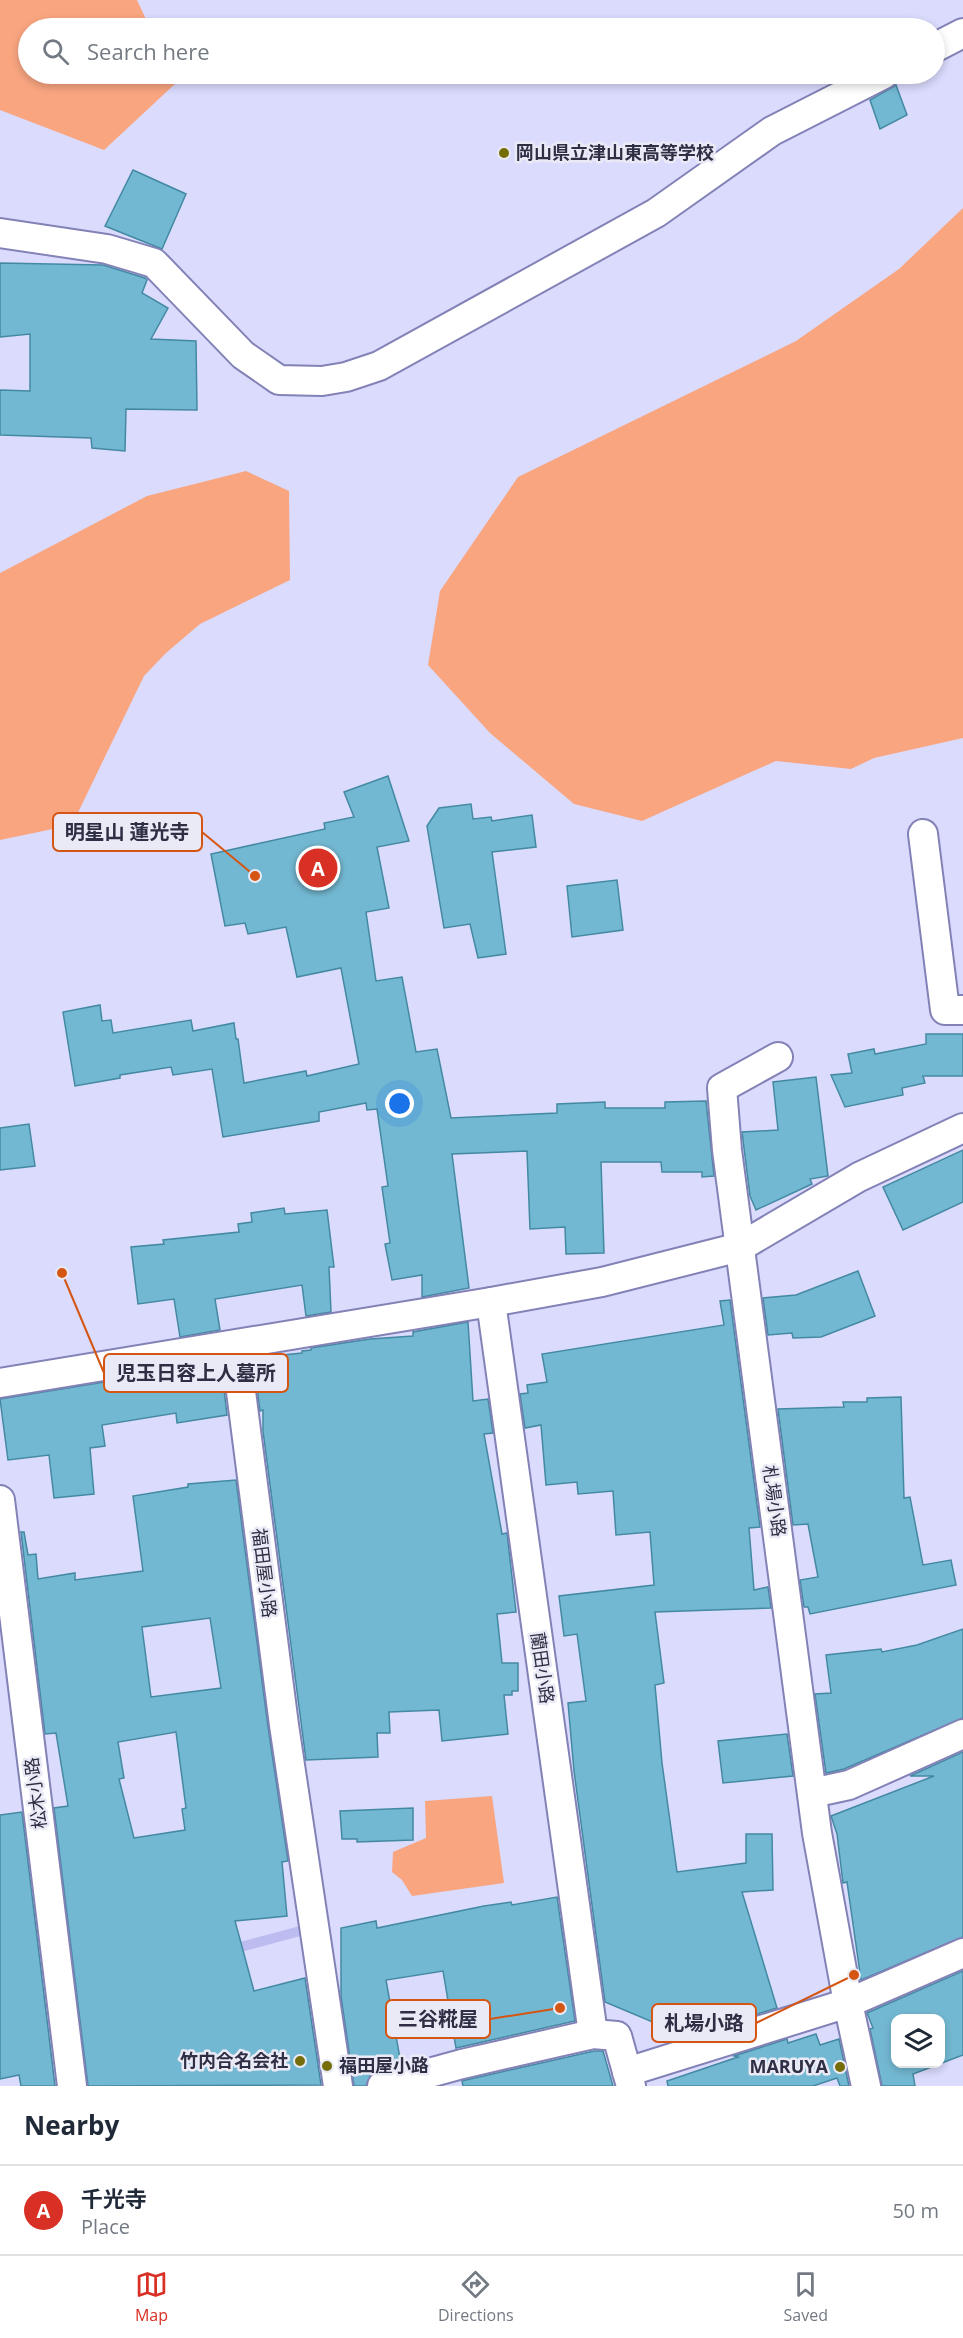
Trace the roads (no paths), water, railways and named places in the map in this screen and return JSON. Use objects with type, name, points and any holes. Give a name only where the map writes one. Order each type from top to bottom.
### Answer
[{"type":"street","points":[[945,42],[963,33]]},
{"type":"street","points":[[0,233],[107,249],[154,263],[243,356],[279,380],[322,381],[346,377],[380,366],[656,213],[772,131],[864,84]]},
{"type":"street","points":[[923,834],[945,1010],[963,1010]]},
{"type":"street","name":"札場小路","points":[[778,1057],[722,1088],[727,1150],[817,1833],[848,2003],[866,2086]]},
{"type":"street","points":[[0,1383],[602,1282],[740,1247],[859,1177],[963,1128]]},
{"type":"street","name":"蘭田小路","points":[[491,1302],[593,2034]]},
{"type":"street","name":"福田屋小路","points":[[235,1345],[284,1725],[338,2086]]},
{"type":"street","name":"松木小路","points":[[0,1500],[72,2086]]},
{"type":"street","points":[[812,1793],[849,1785],[963,1734]]},
{"type":"street","points":[[382,2086],[462,2064],[593,2034],[617,2036],[629,2079],[848,2003],[963,1953]]},
{"type":"waterway","points":[[229,1950],[304,1930]]},
{"type":"place","name":"岡山県立津山東高等学校","points":[[504,153]]},
{"type":"place","name":"千光寺","points":[[318,868]]},
{"type":"place","name":"明星山 蓮光寺","points":[[255,876]]},
{"type":"place","name":"児玉日容上人墓所","points":[[62,1273]]},
{"type":"place","name":"札場小路","points":[[854,1975]]},
{"type":"place","name":"三谷糀屋","points":[[560,2008]]},
{"type":"place","name":"竹内合名会社","points":[[300,2061]]},
{"type":"place","name":"福田屋小路","points":[[327,2066]]},
{"type":"place","name":"MARUYA","points":[[840,2067]]}]
